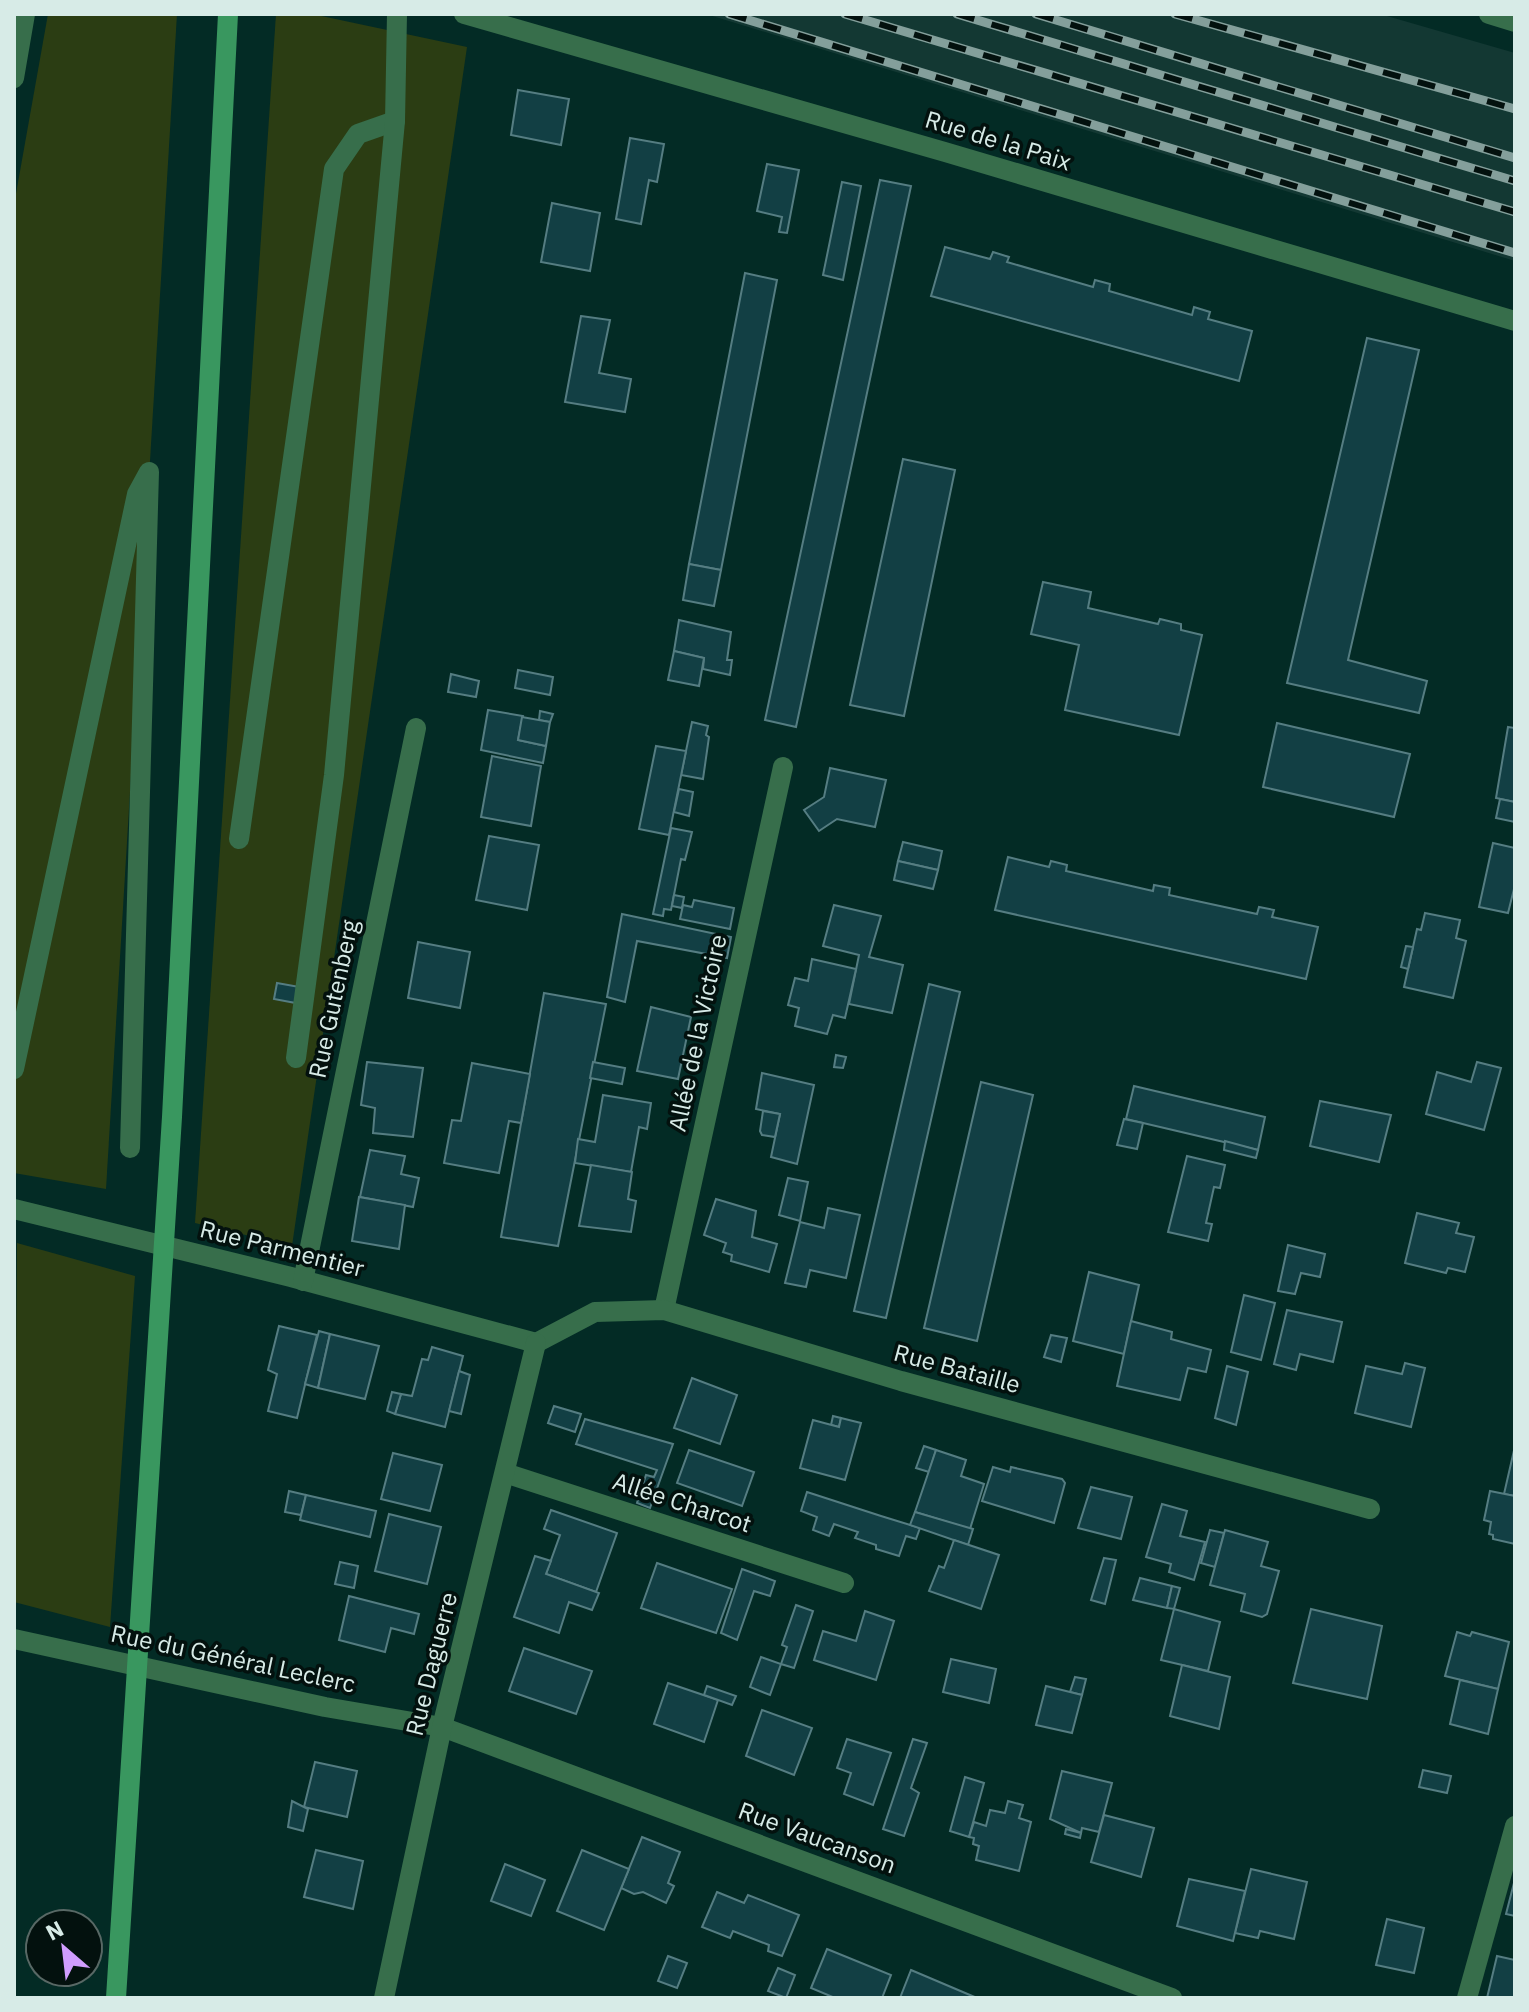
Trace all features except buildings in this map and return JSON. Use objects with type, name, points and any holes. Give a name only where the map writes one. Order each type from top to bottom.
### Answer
[{"type":"main road","points":[[116,1998],[172,1117],[228,14]]},
{"type":"street","points":[[14,78],[25,14]]},
{"type":"street","points":[[296,1058],[334,775],[395,121],[397,14]]},
{"type":"street","name":"Rue de la Paix","points":[[464,14],[945,152],[1515,321]]},
{"type":"street","points":[[1489,14],[1515,22]]},
{"type":"street","points":[[239,839],[334,169],[358,134],[395,121]]},
{"type":"street","points":[[14,1069],[137,494],[149,472],[130,1148]]},
{"type":"street","name":"Rue Gutenberg","points":[[297,1279],[416,728]]},
{"type":"street","name":"Allée de la Victoire","points":[[664,1310],[783,767]]},
{"type":"street","name":"Rue Parmentier","points":[[14,1209],[297,1279],[536,1343]]},
{"type":"street","name":"Rue Bataille","points":[[536,1343],[595,1312],[664,1310],[901,1381],[1370,1509]]},
{"type":"street","name":"Rue Daguerre","points":[[384,1998],[442,1727],[536,1343]]},
{"type":"street","name":"Allée Charcot","points":[[505,1473],[844,1583]]},
{"type":"street","name":"Rue du Général Leclerc","points":[[14,1639],[325,1707],[442,1727]]},
{"type":"street","name":"Rue Vaucanson","points":[[442,1727],[1172,1998]]},
{"type":"street","points":[[1467,1998],[1515,1826]]},
{"type":"shaded area","points":[[706,14],[1380,14],[1515,53],[1515,261]]},
{"type":"green space","points":[[48,14],[177,14],[106,1189],[14,1173],[14,205]]},
{"type":"green space","points":[[276,14],[312,14],[467,47],[292,1246],[195,1223]]},
{"type":"green space","points":[[17,1243],[135,1276],[110,1627],[14,1602]]},
{"type":"railway","points":[[729,14],[1515,253]]},
{"type":"railway","points":[[845,14],[1515,212]]},
{"type":"railway","points":[[957,14],[1515,181]]},
{"type":"railway","points":[[1036,14],[1515,158]]},
{"type":"railway","points":[[1175,14],[1515,109]]}]
